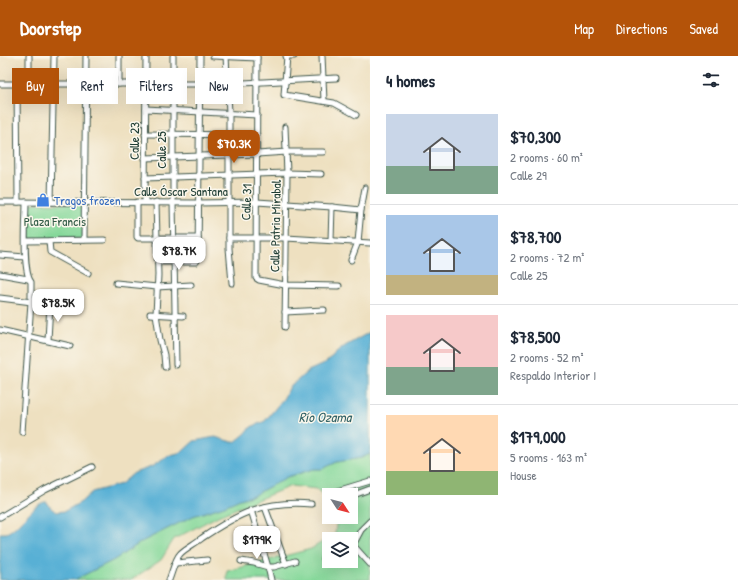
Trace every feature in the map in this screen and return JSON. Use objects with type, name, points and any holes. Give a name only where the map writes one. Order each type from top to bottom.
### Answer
[{"type":"street","points":[[29,56],[29,68]]},
{"type":"street","points":[[54,56],[54,68]]},
{"type":"street","points":[[86,56],[86,68]]},
{"type":"street","points":[[119,56],[119,84],[126,84]]},
{"type":"street","name":"Calle 23","points":[[146,56],[146,68]]},
{"type":"street","name":"Calle 25","points":[[173,56],[173,68]]},
{"type":"street","points":[[200,56],[200,68]]},
{"type":"street","points":[[213,56],[257,57]]},
{"type":"street","points":[[294,56],[286,56],[284,95],[338,104],[356,115]]},
{"type":"street","points":[[322,56],[324,101]]},
{"type":"street","points":[[226,57],[226,68]]},
{"type":"street","name":"Calle 31","points":[[257,57],[258,174],[256,276],[259,280],[285,285]]},
{"type":"street","points":[[243,83],[336,78]]},
{"type":"street","points":[[0,84],[12,83]]},
{"type":"street","points":[[17,104],[18,202]]},
{"type":"street","points":[[51,202],[53,104]]},
{"type":"street","points":[[84,240],[86,104]]},
{"type":"street","name":"Calle 23","points":[[145,202],[146,104]]},
{"type":"street","name":"Calle 25","points":[[172,104],[172,202],[176,365]]},
{"type":"street","points":[[158,262],[197,261],[199,104]]},
{"type":"street","points":[[228,104],[229,238],[232,283]]},
{"type":"street","points":[[146,109],[257,115]]},
{"type":"street","name":"Calle Patria Mirabal","points":[[285,126],[287,152],[285,327]]},
{"type":"street","points":[[145,134],[257,134]]},
{"type":"street","points":[[145,158],[287,152],[323,152]]},
{"type":"street","points":[[145,178],[287,173],[321,174]]},
{"type":"street","points":[[351,260],[358,242],[365,188]]},
{"type":"street","name":"Calle Óscar Santana","points":[[0,202],[257,202],[361,210]]},
{"type":"street","points":[[22,432],[27,357],[30,337],[31,302],[31,282],[28,279],[25,257],[26,202]]},
{"type":"street","points":[[137,202],[136,237],[198,238]]},
{"type":"street","points":[[156,202],[158,262],[156,314],[164,355],[164,367]]},
{"type":"street","points":[[331,240],[332,207]]},
{"type":"street","points":[[229,238],[286,238],[370,243]]},
{"type":"street","points":[[26,241],[104,240]]},
{"type":"street","points":[[49,241],[50,252],[88,273]]},
{"type":"street","points":[[0,255],[25,257]]},
{"type":"street","points":[[0,274],[28,279]]},
{"type":"street","points":[[116,283],[158,287],[191,285]]},
{"type":"street","points":[[285,285],[340,286]]},
{"type":"street","points":[[0,298],[56,305]]},
{"type":"street","points":[[48,340],[50,304]]},
{"type":"street","points":[[285,312],[324,310]]},
{"type":"street","points":[[150,314],[183,316]]},
{"type":"street","points":[[0,330],[70,346]]},
{"type":"street","points":[[0,518],[45,490],[92,467]]},
{"type":"street","points":[[346,488],[370,480]]},
{"type":"street","points":[[358,493],[370,489]]},
{"type":"street","points":[[169,580],[179,554],[222,525],[251,510],[274,504],[294,502],[311,504]]},
{"type":"street","points":[[265,507],[286,564]]},
{"type":"street","points":[[251,510],[271,580]]},
{"type":"street","points":[[358,535],[370,521]]},
{"type":"street","points":[[358,551],[370,564]]},
{"type":"street","points":[[176,563],[207,560]]},
{"type":"street","points":[[241,561],[268,567],[295,561]]},
{"type":"green space","name":"Plaza Francis","points":[[28,203],[84,204],[83,239],[27,239]]},
{"type":"green space","points":[[370,454],[370,580],[227,580],[227,571],[311,549],[322,542],[322,568],[358,568],[358,532],[335,532],[336,524],[358,524],[358,488],[322,488],[322,493],[316,489],[291,486],[218,516],[174,539],[161,560],[131,580],[74,580],[114,560],[143,541],[193,516],[254,495],[287,477],[314,469],[322,469],[337,462],[361,458]]},
{"type":"water","name":"Río Ozama","points":[[370,332],[370,454],[361,458],[337,462],[322,469],[314,469],[287,477],[254,495],[193,516],[143,541],[114,560],[74,580],[0,580],[0,533],[6,533],[11,530],[38,505],[47,502],[56,512],[65,511],[81,502],[92,492],[121,484],[134,473],[151,467],[170,455],[182,452],[194,441],[215,437],[235,442],[251,427],[265,421],[283,399],[290,387],[308,371],[328,362],[345,346]]},
{"type":"place","name":"Tragos frozen","points":[[43,200]]}]
